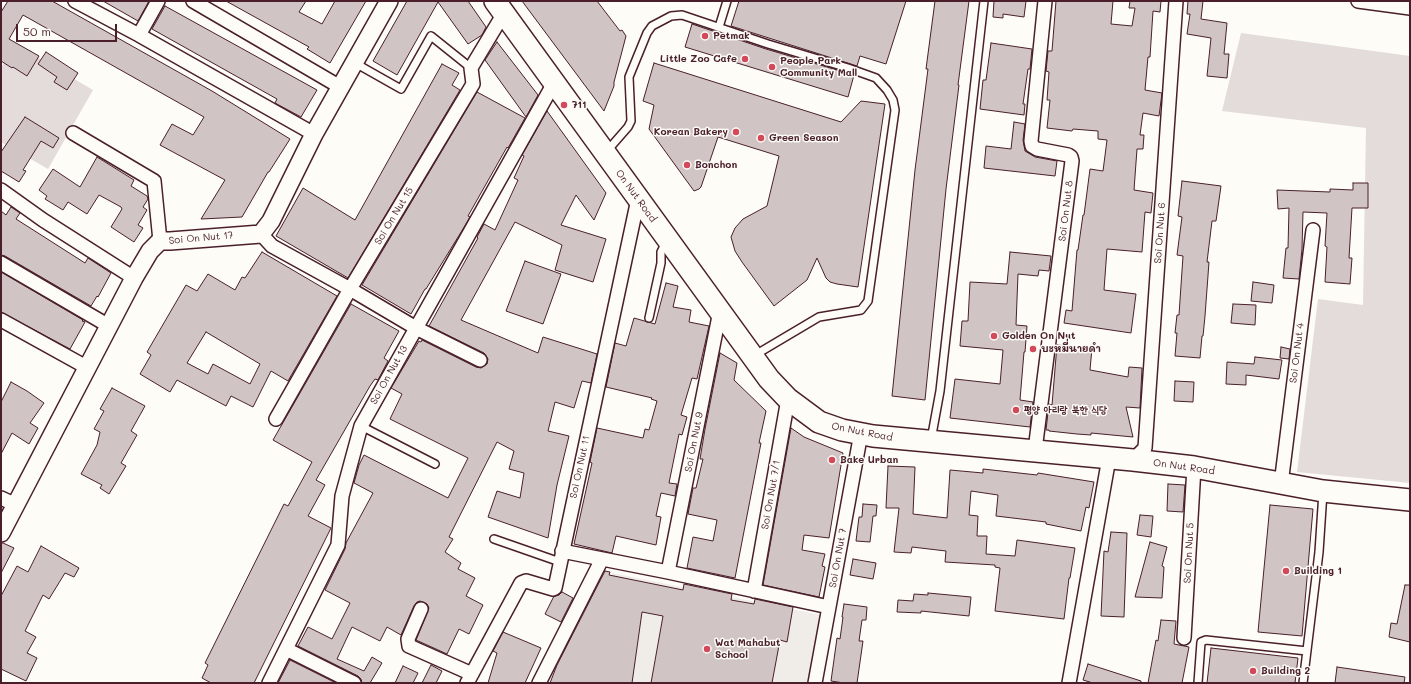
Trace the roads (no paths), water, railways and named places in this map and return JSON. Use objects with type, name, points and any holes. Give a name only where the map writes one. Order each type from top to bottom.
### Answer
[{"type":"main road","name":"On Nut Road","points":[[503,5],[554,83],[609,149],[638,199],[667,239],[720,311],[758,353],[778,370],[794,389],[824,411],[862,423],[932,436]]},
{"type":"main road","name":"On Nut Road","points":[[503,5],[758,353],[769,379],[788,398],[819,422],[860,434],[932,436],[1139,454],[1195,457],[1324,486],[1410,490]]},
{"type":"main road","name":"On Nut Road","points":[[1036,445],[1109,458],[1139,454],[1194,467],[1410,500]]},
{"type":"street","points":[[75,1],[139,35],[314,134]]},
{"type":"street","points":[[139,35],[158,1]]},
{"type":"street","points":[[193,1],[342,88]]},
{"type":"street","points":[[390,1],[342,88],[314,134],[271,221],[261,234],[272,246],[350,289],[416,328],[480,360]]},
{"type":"street","name":"Soi On Nut 8","points":[[1036,445],[1072,161],[1071,157],[1068,155],[1037,149],[1032,146],[1031,141],[1045,1]]},
{"type":"street","name":"Soi On Nut 6","points":[[1139,454],[1176,1]]},
{"type":"street","points":[[1358,1],[1410,8]]},
{"type":"street","points":[[471,68],[503,5]]},
{"type":"street","name":"Soi On Nut 15","points":[[276,419],[350,289],[473,84],[471,68]]},
{"type":"street","name":"Soi On Nut 13","points":[[269,683],[338,545],[342,496],[361,426],[554,83]]},
{"type":"street","points":[[73,133],[154,182],[160,241]]},
{"type":"street","points":[[1,190],[43,220],[134,278]]},
{"type":"street","name":"Soi On Nut 11","points":[[470,679],[521,583],[526,581],[554,589],[638,199]]},
{"type":"street","name":"Soi On Nut 4","points":[[1282,476],[1313,230]]},
{"type":"street","name":"Soi On Nut 17","points":[[1,534],[134,278],[150,251],[160,241],[261,234]]},
{"type":"street","points":[[1,263],[109,326]]},
{"type":"street","name":"Soi On Nut 9","points":[[668,572],[720,311]]},
{"type":"street","points":[[1,320],[88,368]]},
{"type":"street","name":"Soi On Nut 7/1","points":[[754,591],[788,398]]},
{"type":"street","name":"Soi On Nut 7","points":[[815,683],[860,434]]},
{"type":"street","points":[[1069,683],[1109,458]]},
{"type":"street","name":"Soi On Nut 5","points":[[1184,638],[1194,467]]},
{"type":"street","points":[[1,498],[16,505]]},
{"type":"street","points":[[561,556],[602,559],[829,607]]},
{"type":"street","points":[[539,683],[602,559]]},
{"type":"street","points":[[421,609],[407,642],[409,646],[470,679]]},
{"type":"street","points":[[286,649],[354,683]]},
{"type":"lane","points":[[719,27],[727,1]]},
{"type":"lane","points":[[932,436],[940,391],[984,1]]},
{"type":"lane","points":[[609,149],[628,127],[631,121],[629,77],[647,33],[652,26],[671,16],[682,15],[768,44],[848,68],[876,78],[887,90],[894,100],[895,110],[868,301],[865,307],[861,310],[819,317],[758,353]]},
{"type":"lane","points":[[355,63],[401,89],[431,36],[471,68]]},
{"type":"lane","points":[[649,318],[661,263],[661,252],[667,239]]},
{"type":"lane","points":[[361,426],[435,464]]},
{"type":"lane","points":[[1303,683],[1319,552],[1324,486]]},
{"type":"lane","points":[[494,539],[561,556]]},
{"type":"lane","points":[[1198,683],[1201,642],[1206,640],[1307,651]]},
{"type":"place","name":"Petmak","points":[[705,36]]},
{"type":"place","name":"Little Zoo Cafe","points":[[745,59]]},
{"type":"place","name":"People Park Community Mall","points":[[772,67]]},
{"type":"place","name":"711","points":[[564,105]]},
{"type":"place","name":"Korean Bakery","points":[[736,132]]},
{"type":"place","name":"Green Season","points":[[761,138]]},
{"type":"place","name":"Bonchon","points":[[687,165]]},
{"type":"place","name":"Golden On Nut","points":[[994,336]]},
{"type":"place","name":"บะหมี่นายดำ","points":[[1033,349]]},
{"type":"place","name":"평양 아리랑 북한 식당","points":[[1016,410]]},
{"type":"place","name":"Bake Urban","points":[[832,460]]},
{"type":"place","name":"Building 1","points":[[1286,571]]},
{"type":"place","name":"Wat Mahabut School","points":[[707,649]]},
{"type":"place","name":"Building 2","points":[[1253,671]]}]
